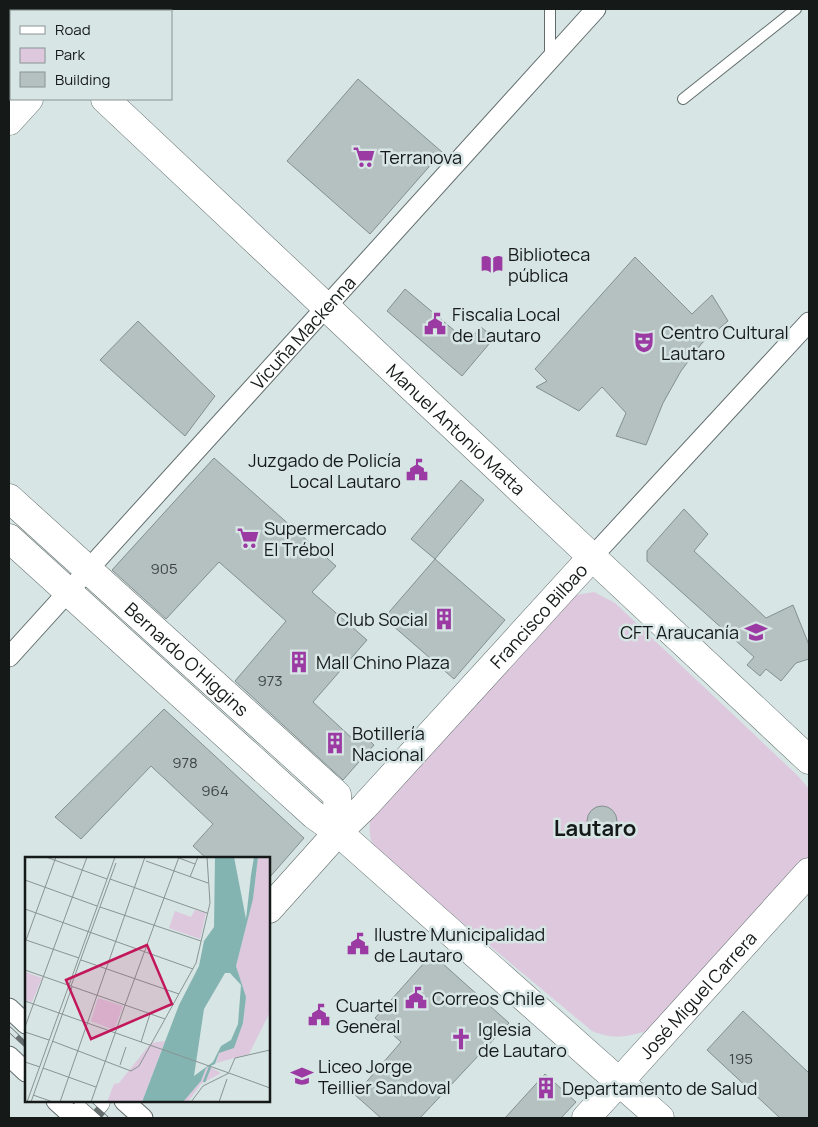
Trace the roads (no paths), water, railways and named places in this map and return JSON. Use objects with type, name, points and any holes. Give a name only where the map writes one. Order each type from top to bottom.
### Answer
[{"type":"main road","points":[[9,120],[28,100]]},
{"type":"main road","name":"Manuel Antonio Matta","points":[[106,100],[809,760]]},
{"type":"main road","name":"Bernardo O'Higgins","points":[[9,498],[337,795],[338,832]]},
{"type":"main road","name":"Bernardo O'Higgins","points":[[9,538],[314,815],[338,832],[660,1118]]},
{"type":"main road","name":"Francisco Bilbao","points":[[270,908],[592,557]]},
{"type":"main road","name":"José Miguel Carrera","points":[[586,1118],[809,872]]},
{"type":"main road","points":[[80,1118],[95,1102]]},
{"type":"street","name":"Vicuña Mackenna","points":[[9,657],[596,9]]},
{"type":"street","name":"Francisco Bilbao","points":[[592,557],[809,322]]},
{"type":"street","points":[[9,1008],[25,1023]]},
{"type":"street","points":[[9,1056],[25,1071]]},
{"type":"street","points":[[57,1102],[75,1118]]},
{"type":"street","points":[[125,1102],[143,1118]]},
{"type":"lane","points":[[550,9],[550,59]]},
{"type":"lane","points":[[683,99],[796,9]]},
{"type":"railway","points":[[9,1029],[25,1044]]},
{"type":"railway","points":[[88,1102],[106,1118]]},
{"type":"place","name":"Terranova","points":[[364,157]]},
{"type":"place","name":"Biblioteca pública","points":[[492,264]]},
{"type":"place","name":"Fiscalia Local de Lautaro","points":[[435,324]]},
{"type":"place","name":"Centro Cultural Lautaro","points":[[644,342]]},
{"type":"place","name":"Juzgado de Policía Local Lautaro","points":[[417,470]]},
{"type":"place","name":"Supermercado El Trébol","points":[[248,538]]},
{"type":"place","name":"Club Social","points":[[444,619]]},
{"type":"place","name":"CFT Araucanía","points":[[756,632]]},
{"type":"place","name":"Mall Chino Plaza","points":[[299,662]]},
{"type":"place","name":"Botillería Nacional","points":[[335,743]]},
{"type":"place","name":"Ilustre Municipalidad de Lautaro","points":[[358,944]]},
{"type":"place","name":"Correos Chile","points":[[416,998]]},
{"type":"place","name":"Cuartel General","points":[[319,1015]]},
{"type":"place","name":"Iglesia de Lautaro","points":[[461,1039]]},
{"type":"place","name":"Liceo Jorge Teillier Sandoval","points":[[302,1076]]},
{"type":"place","name":"Departamento de Salud","points":[[546,1088]]},
{"type":"district","name":"Lautaro","points":[[595,828]]}]
